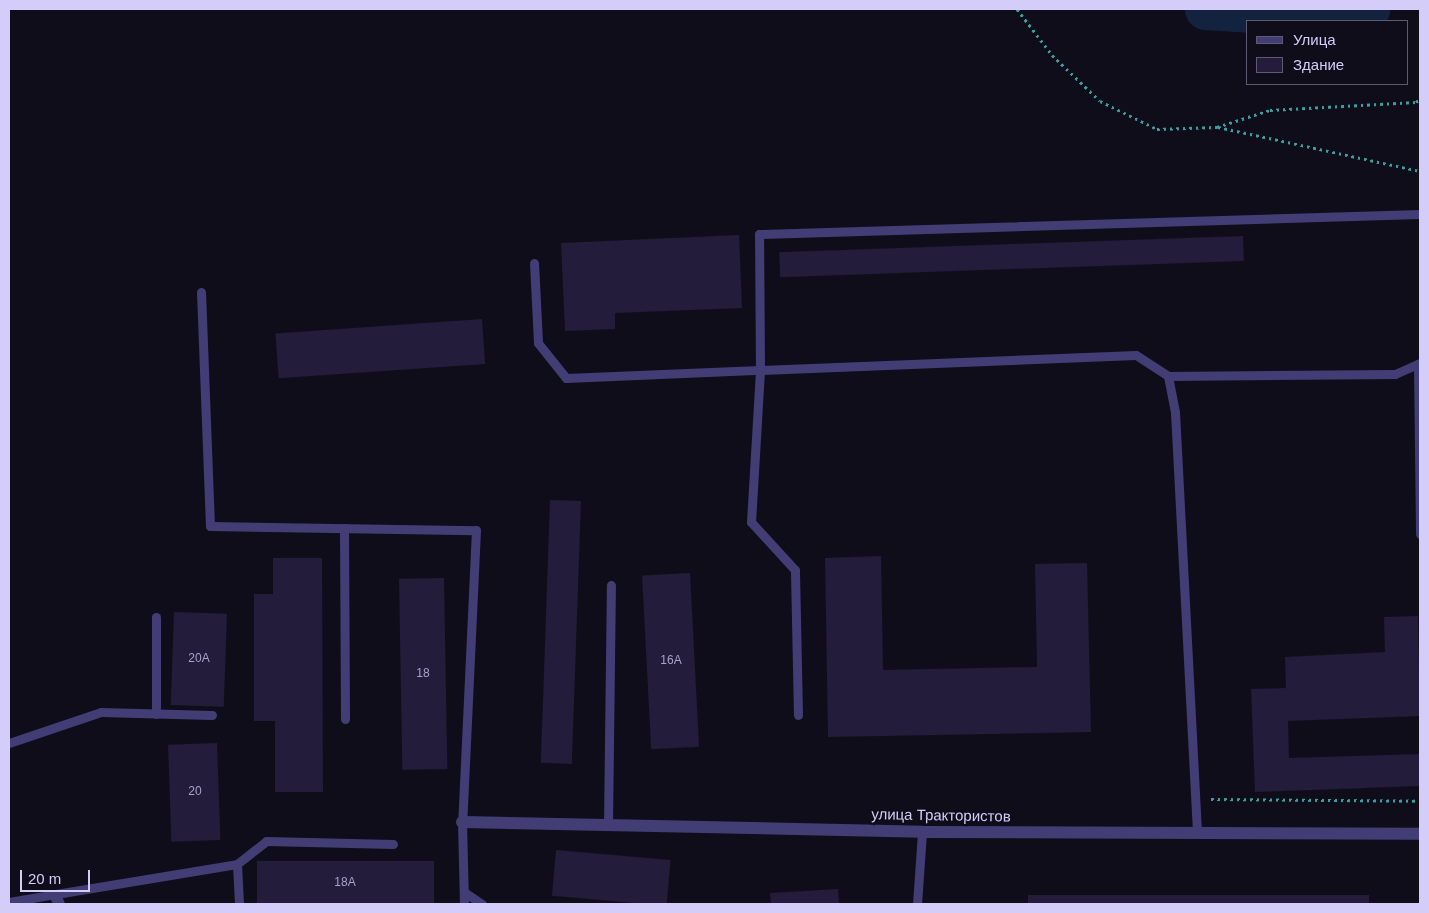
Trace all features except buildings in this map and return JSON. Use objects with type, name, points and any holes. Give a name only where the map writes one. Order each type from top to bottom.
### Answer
[{"type":"street","name":"улица Трактористов","points":[[462,822],[922,832],[1420,834]]},
{"type":"lane","points":[[798,715],[795,570],[751,522],[760,370],[759,234],[1420,214]]},
{"type":"lane","points":[[534,263],[538,343],[566,378],[1136,355],[1168,376],[1394,374],[1419,364],[1420,534]]},
{"type":"lane","points":[[202,292],[210,526],[476,530],[462,822],[464,904]]},
{"type":"lane","points":[[1168,376],[1175,412],[1197,833]]},
{"type":"lane","points":[[344,528],[345,719]]},
{"type":"lane","points":[[608,826],[611,586]]},
{"type":"lane","points":[[156,617],[156,714]]},
{"type":"lane","points":[[9,744],[101,712],[212,716]]},
{"type":"lane","points":[[917,904],[922,832]]},
{"type":"lane","points":[[9,902],[237,864],[266,841],[393,844]]},
{"type":"lane","points":[[237,864],[239,904]]},
{"type":"lane","points":[[464,892],[482,904]]},
{"type":"lane","points":[[54,904],[56,894]]},
{"type":"lane","points":[[56,894],[60,904]]},
{"type":"path","points":[[1017,9],[1052,55],[1100,101],[1157,129],[1217,127],[1420,171]]},
{"type":"path","points":[[1217,127],[1270,110],[1416,102],[1420,99]]},
{"type":"path","points":[[1194,799],[1420,801]]},
{"type":"waterway","points":[[1205,9],[1283,14],[1315,20]]},
{"type":"waterway","points":[[1345,20],[1369,9]]}]
